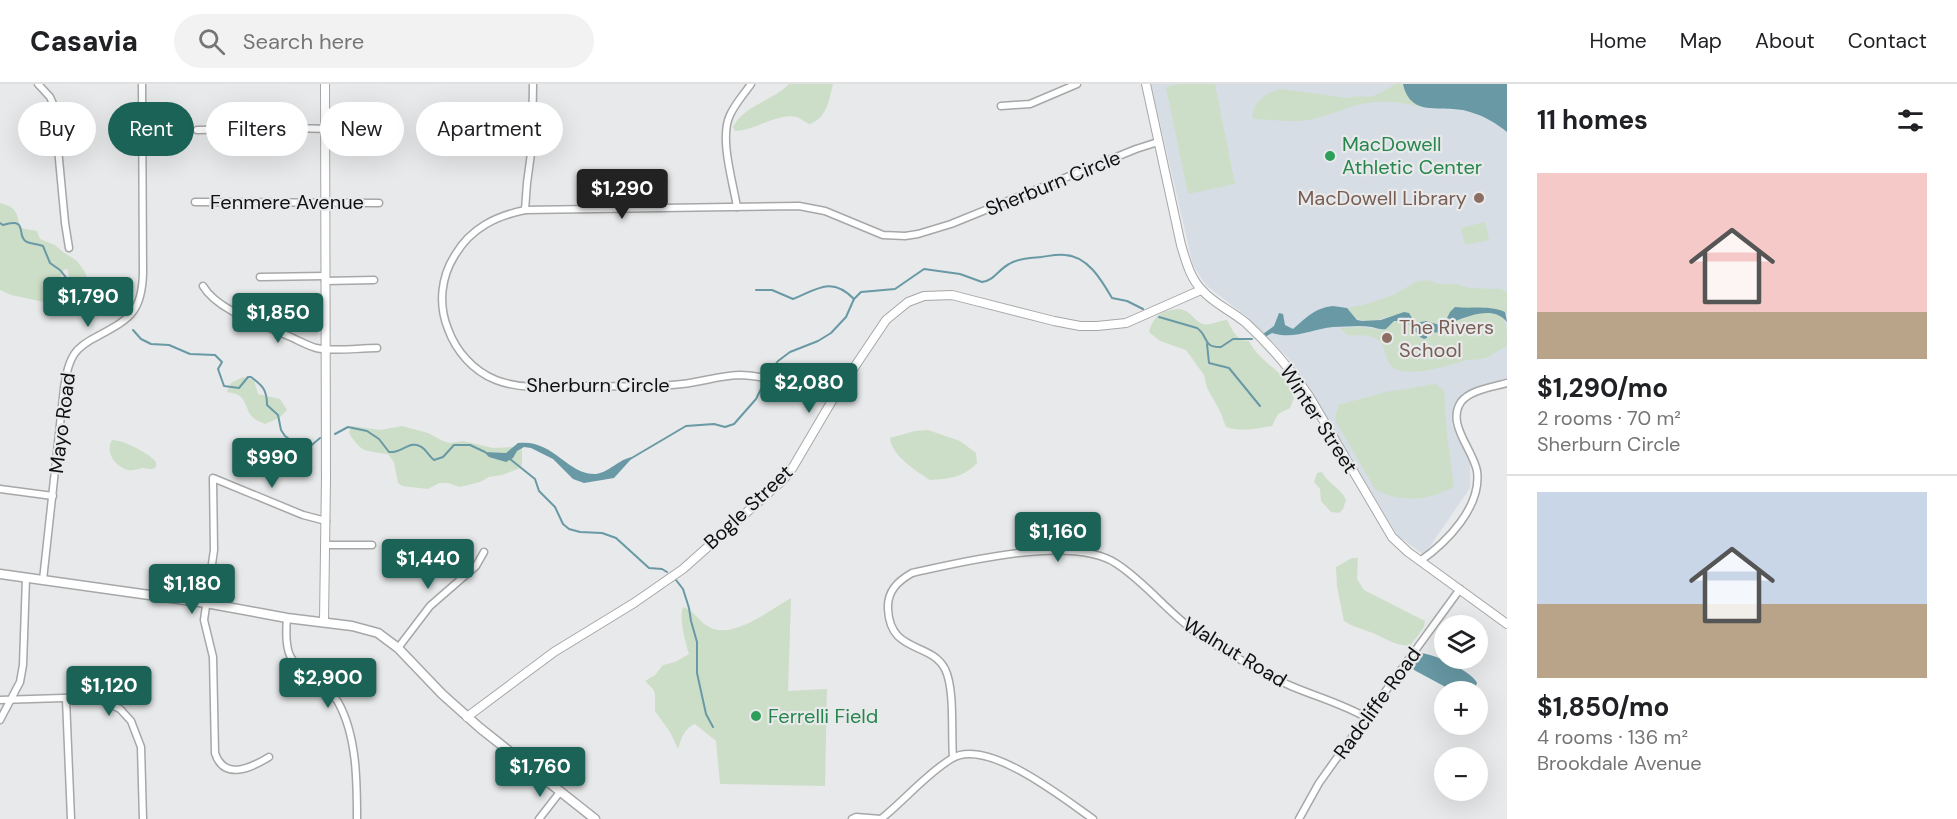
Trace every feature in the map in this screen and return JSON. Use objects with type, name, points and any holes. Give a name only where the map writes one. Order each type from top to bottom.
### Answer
[{"type":"main road","points":[[0,574],[206,603],[370,630],[391,641],[467,717],[595,819]]},
{"type":"street","points":[[38,84],[51,97],[54,106],[69,248]]},
{"type":"street","name":"Mayo Road","points":[[43,580],[64,388],[72,359],[86,342],[125,321],[135,309],[141,293],[143,273],[142,84]]},
{"type":"street","points":[[325,84],[325,102]]},
{"type":"street","points":[[525,210],[532,146],[533,84]]},
{"type":"street","points":[[737,207],[726,141],[726,127],[735,105],[751,84]]},
{"type":"street","points":[[1001,106],[1030,104],[1077,84]]},
{"type":"street","name":"Winter Street","points":[[1146,84],[1181,245],[1189,270],[1202,290],[1247,324],[1295,376],[1309,396],[1385,528],[1400,545],[1506,619]]},
{"type":"street","points":[[197,130],[288,128],[320,130]]},
{"type":"street","name":"Sherburn Circle","points":[[833,399],[773,381],[732,375],[679,384],[535,387],[495,380],[464,358],[452,340],[444,318],[441,296],[444,279],[455,254],[472,234],[489,221],[525,210],[760,205],[812,207],[884,235],[904,236],[951,225],[1158,142]]},
{"type":"street","points":[[324,621],[326,545],[325,156]]},
{"type":"street","name":"Fenmere Avenue","points":[[195,202],[379,203]]},
{"type":"street","points":[[260,277],[374,280]]},
{"type":"street","points":[[203,286],[214,299],[309,346],[325,349],[376,348]]},
{"type":"street","name":"Bogle Street","points":[[467,717],[554,652],[634,603],[683,568],[784,479],[799,458],[833,399],[886,320],[908,302],[924,296],[952,295],[1054,321],[1080,326],[1097,326],[1126,322],[1202,290]]},
{"type":"street","points":[[1420,561],[1451,535],[1476,490],[1477,473],[1457,425],[1458,407],[1472,393],[1507,383]]},
{"type":"street","points":[[269,757],[251,768],[239,770],[224,766],[217,758],[214,746],[213,657],[204,627],[214,550],[213,478],[303,515],[326,521]]},
{"type":"street","points":[[0,489],[53,496]]},
{"type":"street","points":[[326,545],[372,545]]},
{"type":"street","name":"Walnut Road","points":[[953,757],[950,685],[944,668],[933,656],[898,637],[889,621],[887,602],[892,589],[901,579],[912,573],[1003,556],[1045,551],[1073,551],[1092,554],[1115,562],[1138,579],[1158,600],[1203,637],[1282,682],[1367,718]]},
{"type":"street","points":[[398,648],[430,606],[476,566],[484,552]]},
{"type":"street","points":[[0,720],[20,682],[23,665],[26,578]]},
{"type":"street","name":"Radcliffe Road","points":[[1299,819],[1319,783],[1460,589]]},
{"type":"street","points":[[287,618],[285,633],[293,662],[337,700],[344,716],[352,747],[357,819]]},
{"type":"street","points":[[0,700],[94,697],[120,709],[131,721],[141,747],[144,819]]},
{"type":"street","points":[[66,699],[71,819]]},
{"type":"street","points":[[852,819],[856,817],[881,819],[953,757],[971,754],[997,758],[1012,765],[1093,819]]},
{"type":"street","points":[[539,819],[560,792]]},
{"type":"shaded area","name":"The Rivers School","points":[[1151,84],[1403,84],[1406,94],[1448,109],[1469,111],[1495,123],[1507,132],[1507,381],[1458,402],[1454,408],[1452,425],[1470,461],[1470,488],[1424,555],[1398,536],[1322,409],[1288,358],[1247,317],[1207,286],[1193,265]]},
{"type":"green space","points":[[789,84],[833,84],[826,108],[820,118],[809,124],[796,117],[782,117],[735,131],[733,127],[744,113]]},
{"type":"green space","points":[[1179,84],[1215,84],[1235,184],[1188,194],[1166,87]]},
{"type":"green space","points":[[1395,84],[1403,84],[1406,94],[1425,108],[1398,102],[1380,102],[1353,106],[1326,116],[1302,121],[1253,119],[1257,103],[1276,90],[1348,98],[1373,96]]},
{"type":"green space","points":[[0,203],[15,211],[20,228],[37,231],[40,239],[55,245],[77,261],[85,272],[94,303],[89,305],[76,297],[67,269],[60,278],[62,302],[58,305],[11,295],[0,290]]},
{"type":"green space","points":[[1485,222],[1489,240],[1465,245],[1461,228]]},
{"type":"green space","points":[[1428,280],[1469,288],[1501,289],[1507,292],[1507,314],[1455,307],[1443,326],[1426,321],[1415,323],[1409,313],[1376,320],[1360,320],[1353,316],[1347,308],[1367,304],[1393,295],[1416,282]]},
{"type":"green space","points":[[1178,309],[1186,311],[1203,324],[1227,320],[1238,337],[1249,341],[1260,356],[1284,378],[1294,398],[1290,408],[1278,414],[1272,426],[1243,430],[1226,427],[1207,388],[1204,375],[1186,350],[1160,341],[1149,332],[1159,315]]},
{"type":"green space","points":[[1480,313],[1496,314],[1504,320],[1507,330],[1507,346],[1486,358],[1409,372],[1401,371],[1391,365],[1382,344],[1375,338],[1347,335],[1340,328],[1361,327],[1381,330],[1391,322],[1398,320],[1407,322],[1426,334],[1443,330],[1455,321]]},
{"type":"green space","points":[[243,377],[254,380],[258,394],[280,399],[287,410],[279,418],[265,424],[254,418],[241,397],[227,392],[231,383]]},
{"type":"green space","points":[[1436,384],[1444,391],[1454,487],[1435,495],[1415,499],[1395,497],[1375,489],[1335,420],[1338,405],[1386,392]]},
{"type":"green space","points":[[351,426],[380,430],[402,426],[428,433],[450,443],[463,441],[493,448],[522,448],[522,464],[520,468],[502,475],[460,487],[448,483],[439,483],[428,489],[402,486],[398,483],[394,462],[388,454],[361,448],[349,433]]},
{"type":"green space","points":[[928,430],[960,441],[976,453],[977,463],[961,474],[944,479],[930,480],[918,472],[895,451],[890,438]]},
{"type":"green space","points":[[112,440],[129,444],[142,451],[156,462],[156,467],[132,470],[123,468],[112,458],[110,445]]},
{"type":"green space","points":[[1322,472],[1346,500],[1339,513],[1331,512],[1321,501],[1320,489],[1314,482],[1317,473]]},
{"type":"green space","points":[[1352,558],[1358,558],[1357,579],[1364,590],[1425,621],[1424,627],[1410,646],[1394,643],[1344,621],[1336,567]]},
{"type":"green space","name":"Ferrelli Field","points":[[791,598],[788,691],[827,689],[825,786],[720,784],[716,741],[695,724],[686,731],[678,749],[670,732],[655,711],[655,694],[645,681],[655,675],[663,665],[675,662],[689,654],[682,624],[683,607],[709,627],[729,630],[751,622]]},
{"type":"water","points":[[1403,84],[1507,84],[1507,132],[1490,120],[1470,112],[1421,106],[1407,95]]},
{"type":"water","points":[[1333,306],[1347,308],[1357,320],[1362,321],[1381,320],[1404,312],[1409,313],[1415,323],[1426,321],[1443,326],[1455,307],[1499,310],[1505,312],[1507,322],[1496,314],[1475,314],[1455,321],[1443,332],[1427,332],[1427,338],[1424,339],[1406,321],[1394,321],[1386,329],[1362,326],[1333,327],[1295,335],[1272,333],[1265,337],[1263,334],[1274,326],[1279,313],[1283,314],[1285,325],[1293,329],[1315,311]]},
{"type":"water","points":[[518,443],[541,446],[585,473],[600,473],[633,457],[614,478],[584,483],[573,479],[553,459],[531,448],[524,447],[506,462],[489,457],[484,452],[506,453]]},
{"type":"water","points":[[1418,653],[1424,654],[1434,657],[1434,669],[1462,669],[1476,681],[1434,681],[1414,670],[1412,665]]},
{"type":"waterway","points":[[0,223],[19,225],[24,239],[43,246],[50,263],[68,280],[91,293],[101,307],[107,310],[117,309],[123,313]]},
{"type":"waterway","points":[[630,459],[686,426],[714,424],[725,427],[734,424],[756,399],[770,371],[778,361],[790,352],[831,333],[846,317],[854,299],[861,292],[895,289],[924,269],[960,274],[982,282],[1016,261],[1056,255],[1073,256],[1093,270],[1112,298],[1127,301],[1143,309]]},
{"type":"waterway","points":[[756,290],[772,290],[793,299],[831,286],[839,288],[854,299]]},
{"type":"waterway","points":[[1159,317],[1197,328],[1208,344],[1215,347],[1221,347],[1233,339],[1252,339]]},
{"type":"waterway","points":[[133,330],[141,339],[151,344],[169,345],[190,354],[215,355],[222,362],[218,369],[224,386],[239,388],[248,377],[261,386],[265,392],[267,405],[278,415],[281,430],[285,436],[303,449],[307,449],[320,438]]},
{"type":"waterway","points":[[1207,344],[1209,363],[1229,368],[1260,406]]},
{"type":"waterway","points":[[335,434],[348,427],[367,431],[379,439],[389,452],[415,445],[424,449],[434,460],[443,457],[454,445],[470,445],[485,452]]},
{"type":"waterway","points":[[510,459],[535,479],[539,491],[555,507],[563,524],[569,529],[602,533],[616,538],[649,568],[662,569],[667,572]]},
{"type":"waterway","points":[[676,580],[683,589],[689,608],[697,642],[697,673],[706,714],[713,727]]},
{"type":"place","name":"MacDowell Athletic Center","points":[[1330,156]]},
{"type":"place","name":"MacDowell Library","points":[[1479,198]]},
{"type":"place","name":"The Rivers School","points":[[1387,338]]},
{"type":"place","name":"Ferrelli Field","points":[[756,716]]}]
